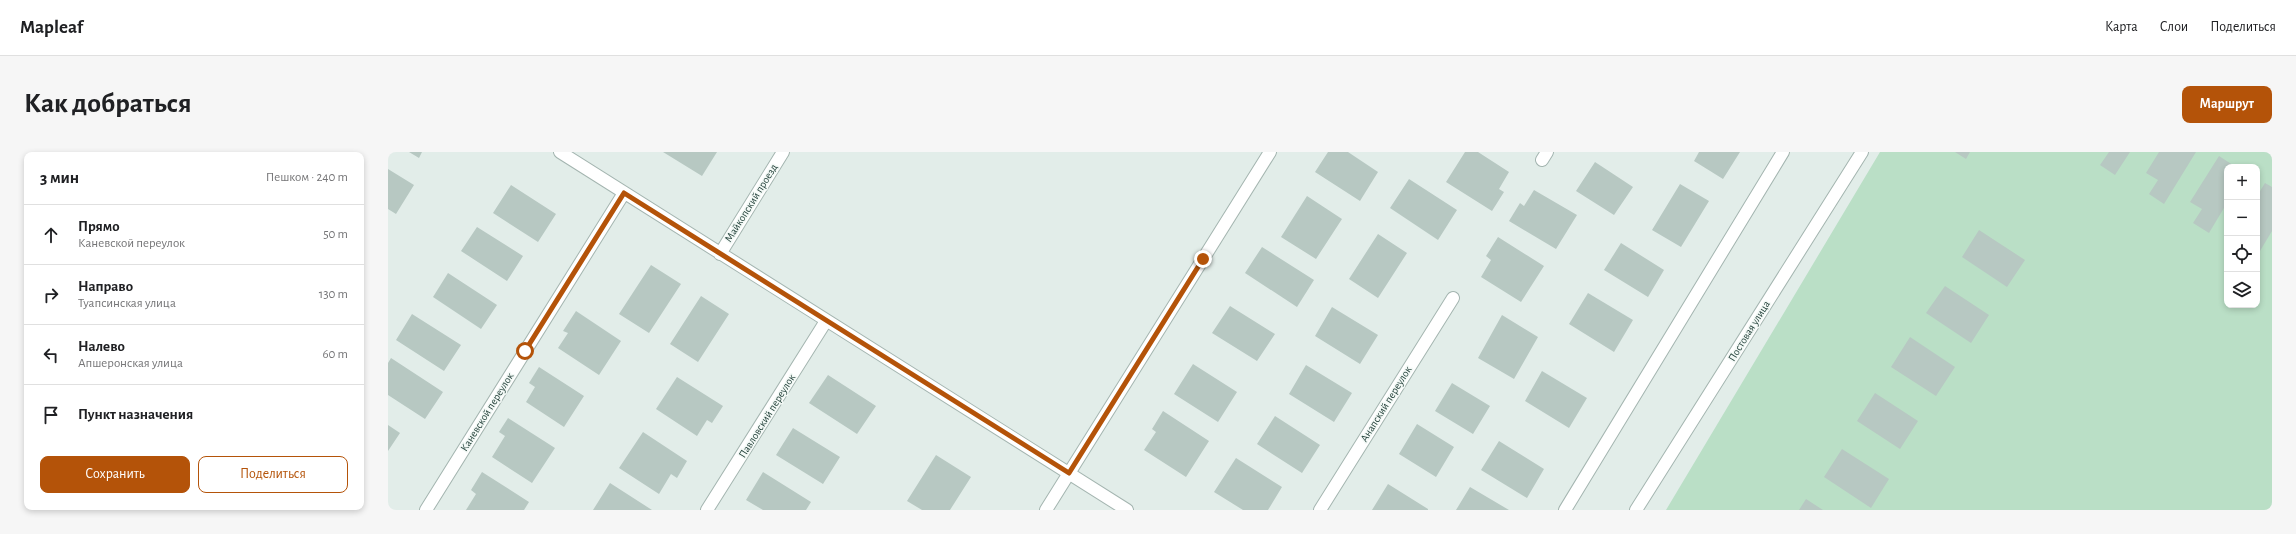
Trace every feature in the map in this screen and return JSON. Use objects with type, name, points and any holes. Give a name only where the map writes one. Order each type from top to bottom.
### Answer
[{"type":"street","points":[[560,152],[1127,510]]},
{"type":"street","name":"Майкопский проезд","points":[[720,254],[783,152]]},
{"type":"street","points":[[1046,510],[1270,152]]},
{"type":"street","points":[[1565,510],[1783,152]]},
{"type":"street","name":"Постовая улица","points":[[1636,510],[1862,152]]},
{"type":"street","name":"Каневской переулок","points":[[426,510],[624,193]]},
{"type":"street","name":"Анапский переулок","points":[[1320,510],[1453,298]]},
{"type":"street","name":"Павловский переулок","points":[[707,510],[826,321]]},
{"type":"green space","points":[[1880,152],[2272,152],[2272,510],[1666,510]]},
{"type":"building","points":[[409,152],[422,152],[419,158]]},
{"type":"building","points":[[663,152],[717,152],[702,176]]},
{"type":"building","points":[[1328,152],[1348,152],[1378,172],[1360,201],[1315,172]]},
{"type":"building","points":[[1465,152],[1478,152],[1509,172],[1499,189],[1504,192],[1492,211],[1446,182]]},
{"type":"building","points":[[1699,152],[1740,152],[1723,179],[1694,161]]},
{"type":"building","points":[[1955,152],[1970,152],[1966,159]]},
{"type":"building","points":[[2109,152],[2130,152],[2115,175],[2100,165]]},
{"type":"building","points":[[2159,152],[2196,152],[2164,204],[2149,194],[2158,180],[2146,173]]},
{"type":"building","points":[[2219,156],[2231,164],[2224,164],[2224,208],[2209,233],[2193,223],[2202,209],[2190,202]]},
{"type":"building","points":[[1595,162],[1633,187],[1614,215],[1576,191]]},
{"type":"building","points":[[388,169],[414,185],[396,214],[388,209]]},
{"type":"building","points":[[1409,179],[1457,210],[1438,240],[1390,208]]},
{"type":"building","points":[[2265,183],[2272,187],[2272,231],[2260,251],[2260,200],[2260,191]]},
{"type":"building","points":[[1680,184],[1709,201],[1681,247],[1652,230]]},
{"type":"building","points":[[511,185],[556,214],[538,242],[493,213]]},
{"type":"building","points":[[1534,190],[1577,215],[1556,249],[1509,221],[1520,203],[1524,206]]},
{"type":"building","points":[[1307,196],[1342,219],[1316,259],[1281,237]]},
{"type":"building","points":[[477,227],[523,256],[507,281],[461,251]]},
{"type":"building","points":[[1979,230],[2025,260],[2007,287],[1962,257]]},
{"type":"building","points":[[1378,234],[1407,253],[1378,298],[1349,279]]},
{"type":"building","points":[[1498,237],[1544,266],[1521,302],[1481,277],[1491,260],[1486,256]]},
{"type":"building","points":[[1621,243],[1664,270],[1648,297],[1604,270]]},
{"type":"building","points":[[1262,247],[1314,280],[1297,307],[1245,273]]},
{"type":"building","points":[[651,265],[681,284],[649,333],[619,314]]},
{"type":"building","points":[[448,273],[497,305],[481,329],[433,297]]},
{"type":"building","points":[[1945,286],[1989,315],[1971,343],[1926,313]]},
{"type":"building","points":[[1588,293],[1633,320],[1614,352],[1569,324]]},
{"type":"building","points":[[701,296],[729,314],[698,362],[670,344]]},
{"type":"building","points":[[1230,306],[1275,334],[1257,361],[1212,333]]},
{"type":"building","points":[[1332,307],[1378,335],[1360,364],[1315,336]]},
{"type":"building","points":[[576,311],[621,341],[599,375],[558,348],[568,333],[563,331]]},
{"type":"building","points":[[412,314],[461,345],[444,371],[396,340]]},
{"type":"building","points":[[1502,315],[1538,337],[1514,379],[1478,358]]},
{"type":"building","points":[[1910,337],[1955,367],[1936,396],[1891,367]]},
{"type":"building","points":[[391,358],[443,392],[425,419],[388,395],[388,363]]},
{"type":"building","points":[[1193,364],[1237,392],[1218,422],[1174,394]]},
{"type":"building","points":[[1306,365],[1352,393],[1334,422],[1289,394]]},
{"type":"building","points":[[539,367],[584,396],[564,427],[526,402],[535,387],[529,383]]},
{"type":"building","points":[[1542,371],[1587,398],[1569,428],[1525,401]]},
{"type":"building","points":[[828,375],[876,406],[857,434],[809,403]]},
{"type":"building","points":[[677,377],[723,406],[712,423],[707,420],[697,436],[656,409]]},
{"type":"building","points":[[1452,383],[1490,406],[1473,434],[1435,411]]},
{"type":"building","points":[[1875,393],[1918,421],[1900,449],[1857,421]]},
{"type":"building","points":[[1163,411],[1209,441],[1186,477],[1144,450],[1156,432],[1152,429]]},
{"type":"building","points":[[1275,416],[1320,445],[1302,473],[1257,444]]},
{"type":"building","points":[[508,418],[555,448],[532,483],[492,457],[505,436],[499,432]]},
{"type":"building","points":[[1417,424],[1454,447],[1436,477],[1399,454]]},
{"type":"building","points":[[388,425],[400,433],[388,451]]},
{"type":"building","points":[[793,428],[840,457],[823,484],[776,455]]},
{"type":"building","points":[[643,432],[687,461],[677,478],[671,474],[659,494],[619,468]]},
{"type":"building","points":[[1499,441],[1544,469],[1527,498],[1481,470]]},
{"type":"building","points":[[1842,449],[1889,479],[1871,508],[1824,477]]},
{"type":"building","points":[[936,455],[971,477],[950,510],[922,510],[907,501]]},
{"type":"building","points":[[1236,458],[1282,487],[1268,510],[1243,510],[1214,492]]},
{"type":"building","points":[[482,472],[529,502],[524,510],[466,510],[476,494],[471,490]]},
{"type":"building","points":[[763,472],[811,502],[806,510],[763,510],[746,500]]},
{"type":"building","points":[[610,483],[652,510],[593,510]]},
{"type":"building","points":[[1388,484],[1428,509],[1428,510],[1372,510]]},
{"type":"building","points":[[1470,487],[1509,510],[1456,510]]},
{"type":"building","points":[[1806,499],[1823,510],[1799,510]]},
{"type":"route","points":[[525,351],[624,193],[1069,473],[1203,259]]}]
